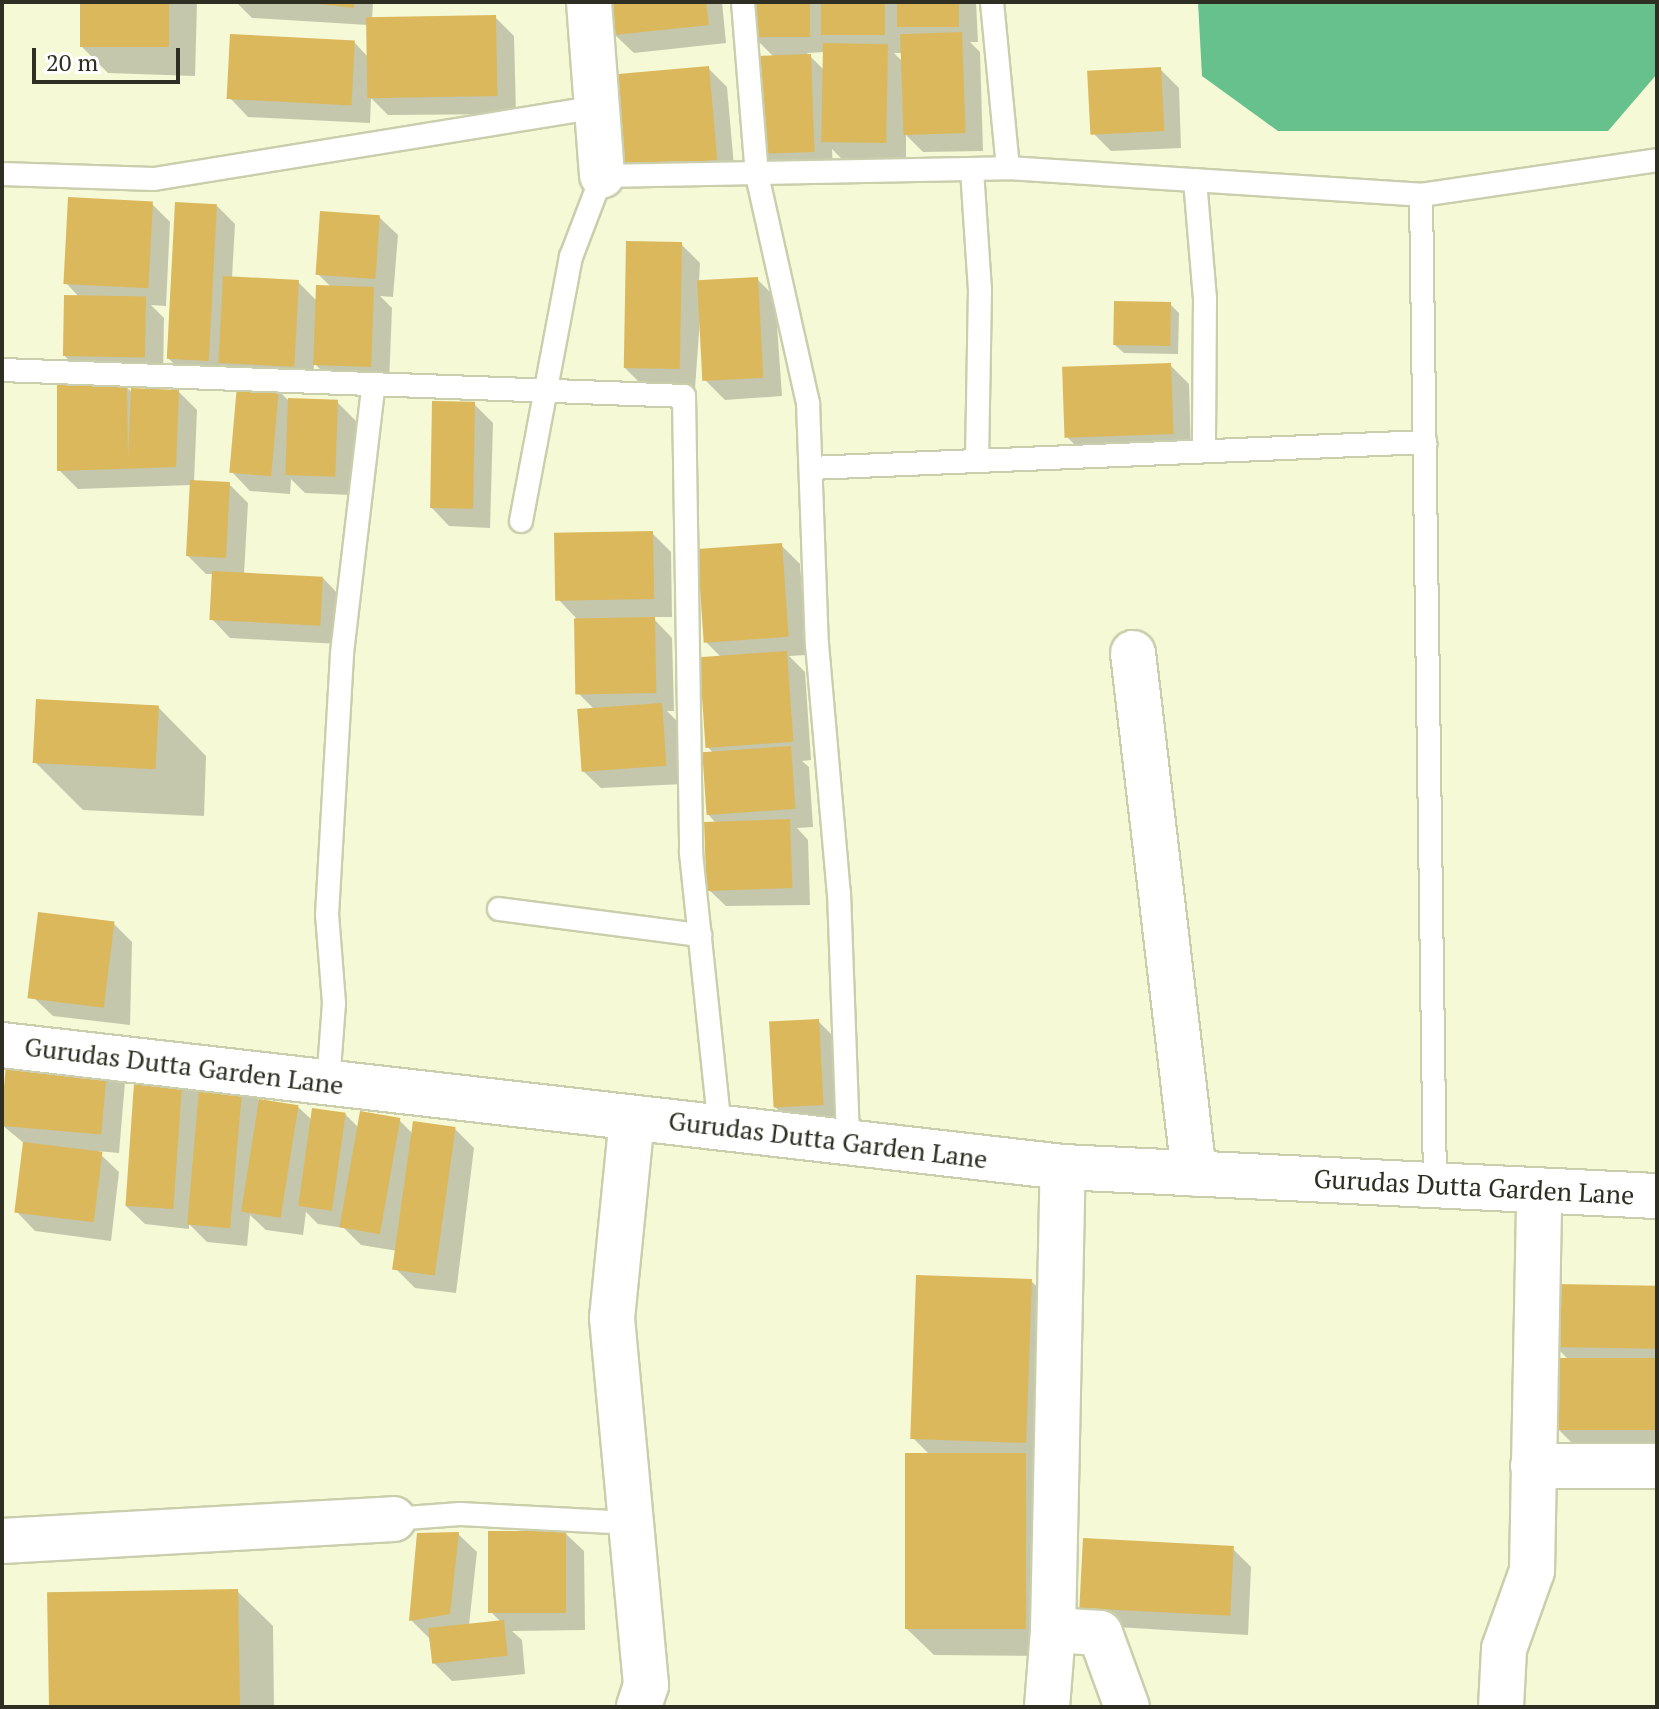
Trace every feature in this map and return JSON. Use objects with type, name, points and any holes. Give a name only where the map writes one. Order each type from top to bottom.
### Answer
[{"type":"street","points":[[589,2],[602,176]]},
{"type":"street","points":[[1133,653],[1194,1173]]},
{"type":"street","name":"Gurudas Dutta Garden Lane","points":[[2,1045],[1063,1167],[1657,1196]]},
{"type":"street","points":[[632,1118],[612,1318],[646,1685],[639,1707]]},
{"type":"street","points":[[1047,1707],[1053,1630],[1063,1167]]},
{"type":"street","points":[[1501,1707],[1504,1649],[1532,1571],[1539,1190]]},
{"type":"street","points":[[1533,1466],[1657,1466]]},
{"type":"street","points":[[2,1541],[393,1519]]},
{"type":"street","points":[[1053,1630],[1100,1633],[1127,1707]]},
{"type":"lane","points":[[743,2],[757,175],[808,403],[817,644],[839,893],[848,1143]]},
{"type":"lane","points":[[992,2],[1008,168]]},
{"type":"lane","points":[[2,174],[154,179],[597,107]]},
{"type":"lane","points":[[521,521],[571,257],[602,176],[1008,168],[1421,195],[1657,160]]},
{"type":"lane","points":[[972,170],[980,289],[977,461]]},
{"type":"lane","points":[[1195,180],[1205,298],[1204,451]]},
{"type":"lane","points":[[1421,195],[1435,1185]]},
{"type":"lane","points":[[2,370],[373,388],[684,396],[691,853],[720,1128]]},
{"type":"lane","points":[[328,1083],[334,1003],[327,915],[342,653],[373,388]]},
{"type":"lane","points":[[811,468],[1425,442]]},
{"type":"lane","points":[[499,909],[700,935]]},
{"type":"lane","points":[[393,1519],[460,1514],[631,1523]]},
{"type":"shaded area","points":[[1198,2],[1657,2],[1657,74],[1608,131],[1278,131],[1202,76]]},
{"type":"building","points":[[80,2],[169,2],[169,47],[80,47]]},
{"type":"building","points":[[301,2],[354,2],[354,8]]},
{"type":"building","points":[[610,2],[706,2],[709,25],[614,35]]},
{"type":"building","points":[[749,2],[810,2],[810,37],[749,37]]},
{"type":"building","points":[[821,2],[885,2],[885,35],[821,35]]},
{"type":"building","points":[[897,2],[959,2],[959,27],[897,27]]},
{"type":"building","points":[[496,15],[497,96],[367,98],[366,17]]},
{"type":"building","points":[[962,32],[966,133],[904,135],[900,34]]},
{"type":"building","points":[[230,34],[355,41],[351,105],[227,99]]},
{"type":"building","points":[[823,43],[888,44],[886,143],[821,142]]},
{"type":"building","points":[[811,54],[814,152],[757,154],[754,56]]},
{"type":"building","points":[[709,66],[717,160],[624,168],[615,74]]},
{"type":"building","points":[[1161,67],[1164,131],[1090,135],[1087,71]]},
{"type":"building","points":[[68,197],[153,201],[148,288],[63,284]]},
{"type":"building","points":[[175,202],[217,204],[209,361],[167,359]]},
{"type":"building","points":[[320,211],[380,215],[375,279],[316,275]]},
{"type":"building","points":[[626,241],[682,242],[680,369],[624,368]]},
{"type":"building","points":[[223,276],[299,280],[294,367],[218,363]]},
{"type":"building","points":[[758,277],[763,378],[702,381],[697,280]]},
{"type":"building","points":[[316,285],[374,287],[371,367],[313,365]]},
{"type":"building","points":[[64,295],[146,296],[145,357],[63,356]]},
{"type":"building","points":[[1114,301],[1171,302],[1170,346],[1113,345]]},
{"type":"building","points":[[1171,363],[1173,434],[1065,438],[1062,367]]},
{"type":"building","points":[[57,384],[127,385],[128,458],[131,388],[179,390],[176,467],[57,471]]},
{"type":"building","points":[[237,385],[279,389],[271,476],[229,473]]},
{"type":"building","points":[[288,398],[338,400],[335,477],[285,475]]},
{"type":"building","points":[[432,401],[475,402],[473,509],[430,508]]},
{"type":"building","points":[[190,480],[230,482],[226,558],[186,556]]},
{"type":"building","points":[[653,531],[654,599],[555,601],[554,533]]},
{"type":"building","points":[[782,543],[789,637],[704,643],[697,549]]},
{"type":"building","points":[[212,571],[323,577],[320,626],[209,620]]},
{"type":"building","points":[[655,617],[656,693],[575,694],[574,618]]},
{"type":"building","points":[[787,651],[793,742],[706,748],[699,657]]},
{"type":"building","points":[[36,699],[159,705],[155,769],[33,763]]},
{"type":"building","points":[[662,703],[666,766],[582,772],[577,709]]},
{"type":"building","points":[[791,746],[795,809],[707,815],[702,752]]},
{"type":"building","points":[[790,819],[792,888],[706,891],[704,822]]},
{"type":"building","points":[[38,912],[114,921],[104,1008],[27,998]]},
{"type":"building","points":[[819,1019],[824,1105],[774,1107],[769,1022]]},
{"type":"building","points":[[7,1053],[108,1062],[101,1135],[2,1126]]},
{"type":"building","points":[[135,1069],[183,1072],[173,1209],[125,1206]]},
{"type":"building","points":[[200,1078],[243,1082],[230,1228],[187,1224]]},
{"type":"building","points":[[259,1099],[299,1105],[281,1218],[241,1212]]},
{"type":"building","points":[[312,1108],[346,1113],[332,1211],[298,1206]]},
{"type":"building","points":[[360,1111],[400,1118],[380,1234],[340,1227]]},
{"type":"building","points":[[413,1121],[456,1127],[435,1276],[392,1270]]},
{"type":"building","points":[[23,1142],[102,1152],[94,1222],[14,1212]]},
{"type":"building","points":[[916,1275],[1032,1279],[1026,1443],[910,1439]]},
{"type":"building","points":[[1554,1284],[1657,1286],[1656,1349],[1553,1347]]},
{"type":"building","points":[[1556,1358],[1657,1358],[1657,1430],[1556,1430]]},
{"type":"building","points":[[905,1453],[1026,1453],[1026,1629],[905,1629]]},
{"type":"building","points":[[488,1531],[566,1531],[566,1613],[488,1613]]},
{"type":"building","points":[[459,1532],[450,1614],[409,1621],[417,1533]]},
{"type":"building","points":[[1083,1538],[1234,1546],[1230,1616],[1079,1608]]},
{"type":"building","points":[[238,1589],[240,1707],[49,1707],[47,1592]]},
{"type":"building","points":[[504,1620],[508,1656],[432,1664],[428,1628]]}]
